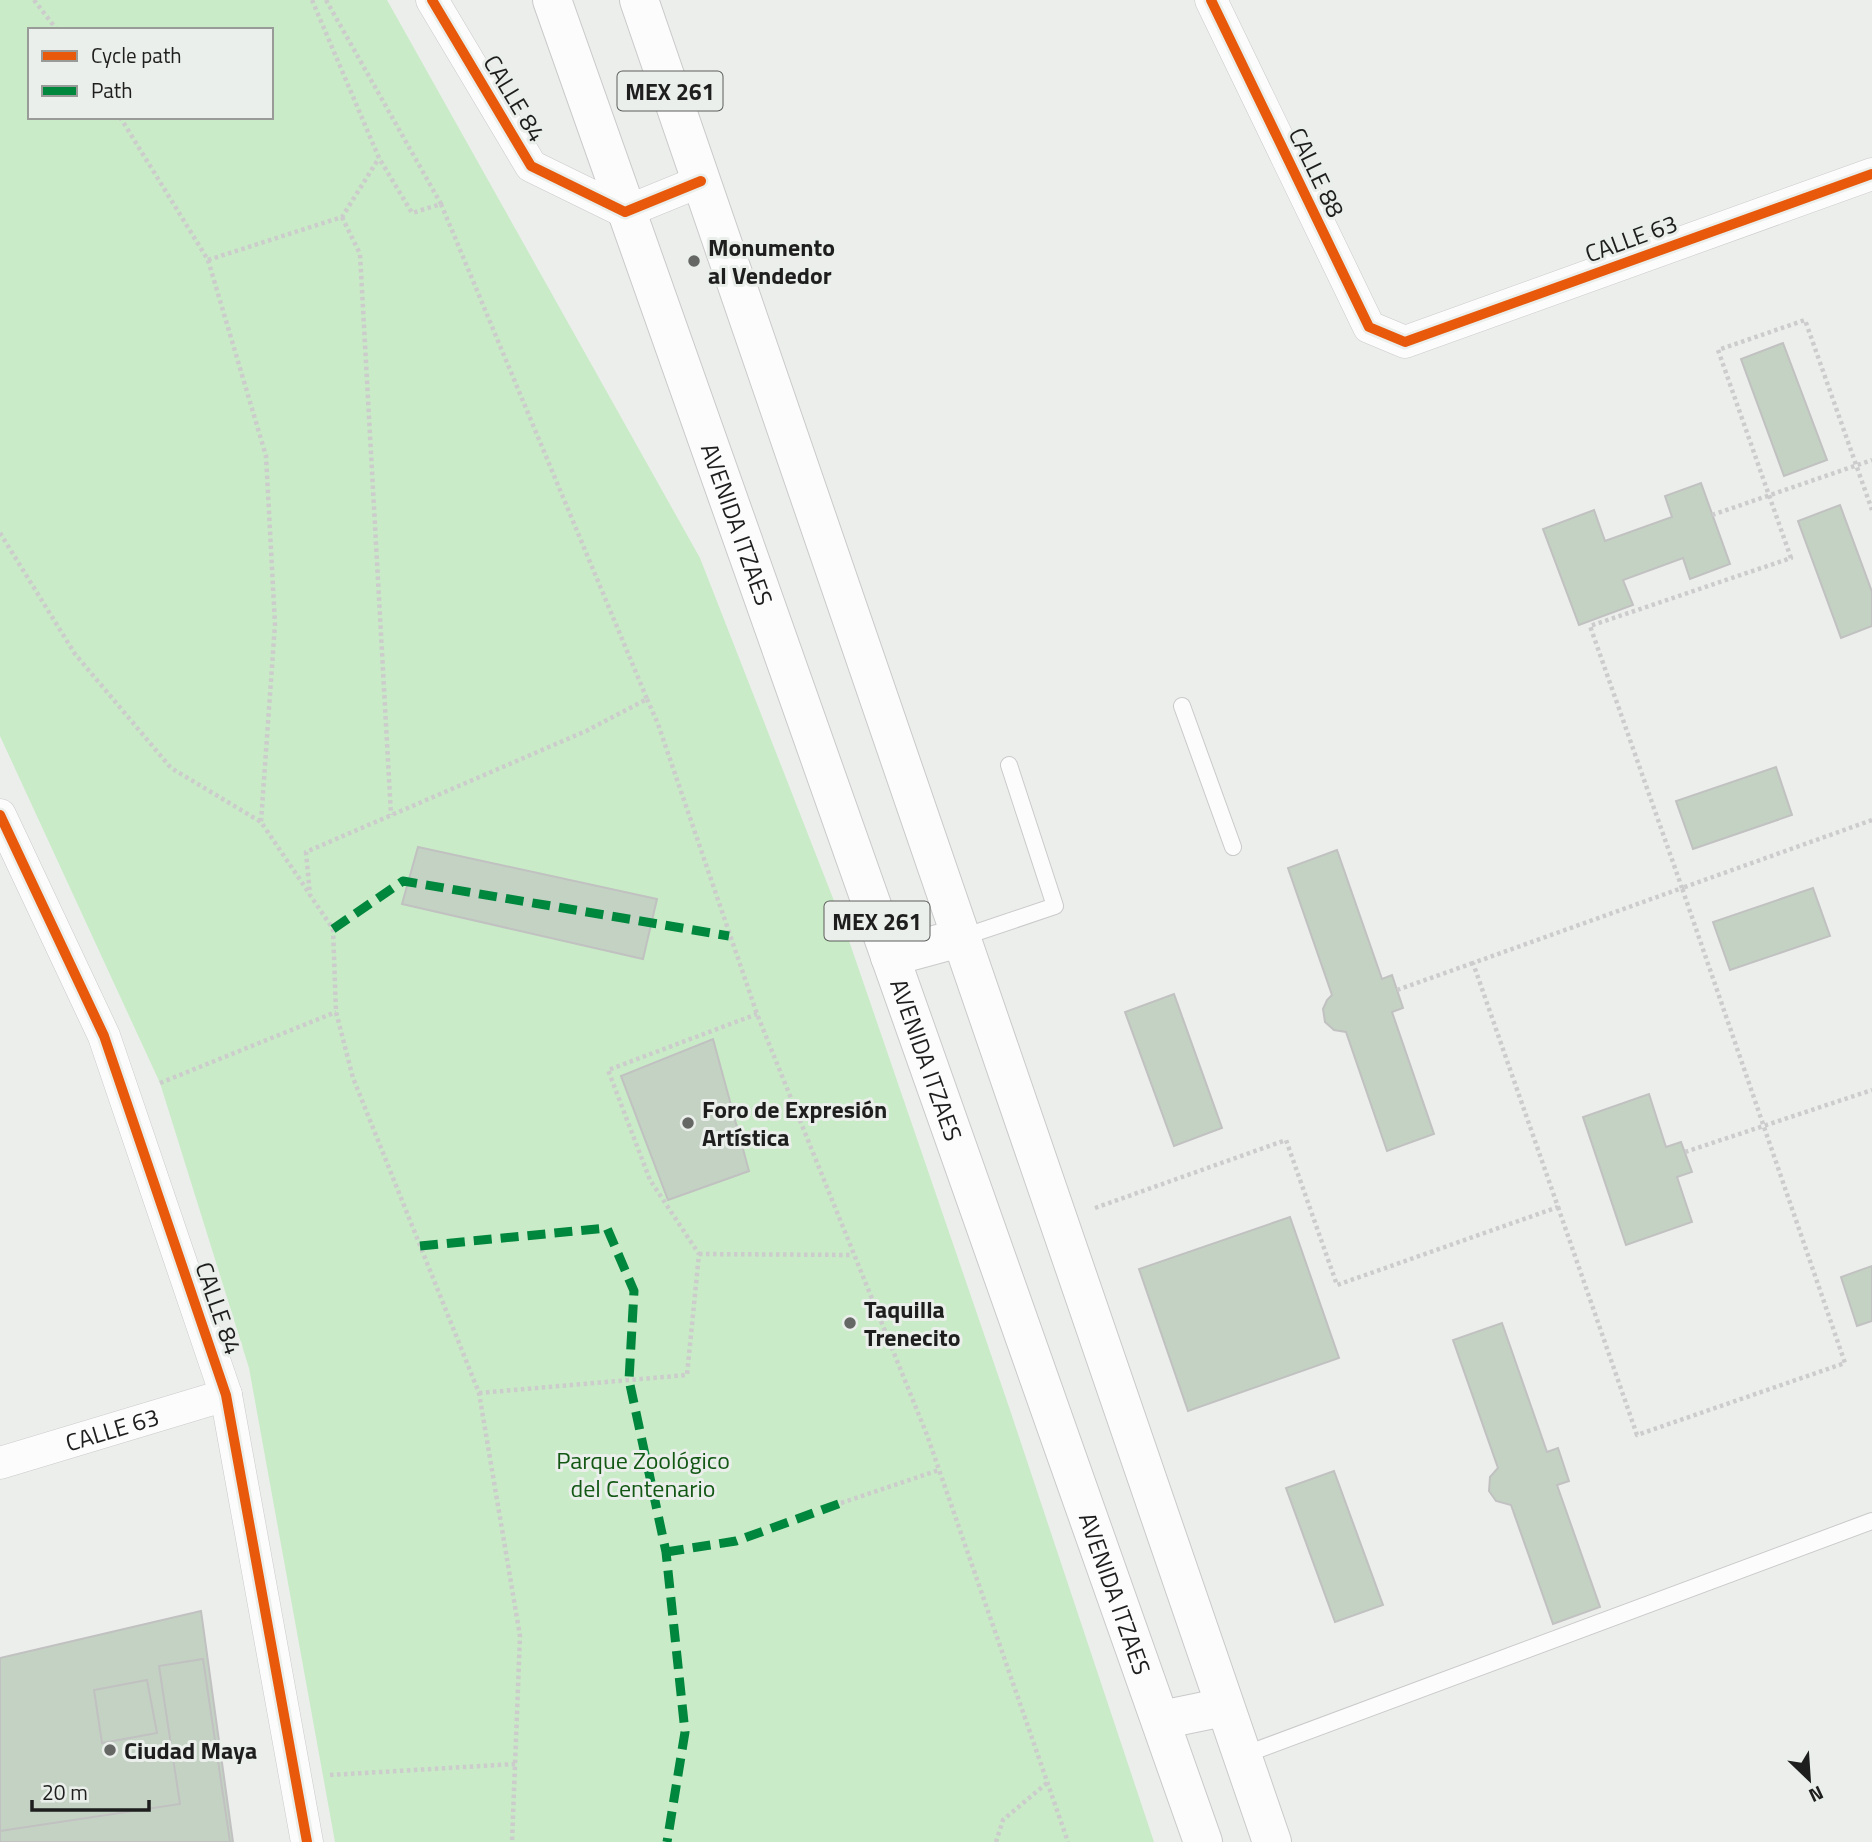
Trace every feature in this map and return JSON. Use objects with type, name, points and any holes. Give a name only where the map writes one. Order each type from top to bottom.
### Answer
[{"type":"main road","name":"AVENIDA ITZAES","points":[[551,0],[1203,1842]]},
{"type":"main road","name":"MEX 261","points":[[639,0],[1272,1842]]},
{"type":"main road","points":[[890,957],[960,938]]},
{"type":"main road","points":[[1161,1720],[1224,1707]]},
{"type":"street","name":"CALLE 84","points":[[432,0],[530,166],[625,212]]},
{"type":"street","name":"CALLE 88","points":[[1211,0],[1370,327],[1405,342]]},
{"type":"street","name":"CALLE 63","points":[[1405,342],[1872,174]]},
{"type":"street","points":[[625,212],[701,181]]},
{"type":"street","name":"CALLE 84","points":[[0,815],[104,1036],[226,1395],[307,1842]]},
{"type":"street","name":"CALLE 63","points":[[0,1463],[226,1395]]},
{"type":"lane","points":[[1182,706],[1233,846]]},
{"type":"lane","points":[[960,938],[1055,906],[1009,765]]},
{"type":"lane","points":[[1241,1756],[1872,1521]]},
{"type":"path","points":[[34,0],[55,28]]},
{"type":"path","points":[[312,0],[379,158],[412,213],[441,204]]},
{"type":"path","points":[[326,0],[441,204],[657,724],[757,1014],[939,1470],[1068,1842]]},
{"type":"path","points":[[121,119],[208,260],[266,456],[275,624],[261,822]]},
{"type":"path","points":[[208,260],[342,217],[379,158]]},
{"type":"path","points":[[342,217],[360,254],[391,815]]},
{"type":"path","points":[[1473,963],[1637,1435],[1844,1363],[1590,626],[1791,558],[1718,350],[1805,320],[1872,510]]},
{"type":"path","points":[[1712,515],[1872,460]]},
{"type":"path","points":[[0,533],[75,654],[171,768],[261,822],[333,929],[336,1012],[353,1078],[479,1393],[520,1636],[512,1842]]},
{"type":"path","points":[[310,895],[306,852],[586,731],[646,699]]},
{"type":"path","points":[[1397,990],[1872,820]]},
{"type":"path","points":[[160,1083],[336,1012]]},
{"type":"path","points":[[479,1393],[687,1375],[699,1254],[650,1180],[608,1070],[757,1014]]},
{"type":"path","points":[[1685,1153],[1872,1090]]},
{"type":"path","points":[[1094,1208],[1286,1140],[1338,1285],[1558,1207]]},
{"type":"path","points":[[699,1254],[852,1255]]},
{"type":"path","points":[[841,1503],[939,1470]]},
{"type":"path","points":[[323,1775],[515,1764]]},
{"type":"path","points":[[996,1842],[1003,1820],[1047,1783]]},
{"type":"green space","name":"Parque Zoológico del Centenario","points":[[0,0],[387,0],[700,558],[845,929],[1009,1407],[1154,1842],[335,1842],[249,1368],[160,1083],[0,736]]},
{"type":"building","points":[[1783,343],[1827,460],[1784,476],[1741,359]]},
{"type":"building","points":[[1701,483],[1730,564],[1690,579],[1683,558],[1623,580],[1633,605],[1579,625],[1543,529],[1594,510],[1605,541],[1672,517],[1665,496]]},
{"type":"building","points":[[1840,505],[1872,592],[1872,626],[1841,638],[1798,521]]},
{"type":"building","points":[[1776,767],[1792,815],[1693,849],[1676,801]]},
{"type":"building","points":[[418,847],[657,899],[643,959],[402,904]]},
{"type":"building","points":[[1337,850],[1382,979],[1392,975],[1403,1008],[1392,1012],[1434,1134],[1387,1151],[1346,1032],[1334,1030],[1325,1022],[1323,1009],[1332,995],[1288,868]]},
{"type":"building","points":[[1813,888],[1830,936],[1730,970],[1713,922]]},
{"type":"building","points":[[1174,994],[1222,1128],[1174,1146],[1125,1012]]},
{"type":"building","name":"Foro de Expresión Artística","points":[[713,1039],[749,1171],[668,1200],[621,1076]]},
{"type":"building","points":[[1649,1094],[1666,1147],[1681,1142],[1692,1172],[1677,1177],[1692,1222],[1626,1245],[1583,1117]]},
{"type":"building","points":[[1290,1217],[1339,1358],[1188,1411],[1139,1269]]},
{"type":"building","points":[[1872,1266],[1872,1321],[1857,1326],[1841,1277]]},
{"type":"building","points":[[1502,1323],[1547,1452],[1558,1448],[1569,1481],[1557,1485],[1600,1607],[1553,1624],[1511,1505],[1496,1501],[1489,1491],[1490,1477],[1498,1468],[1453,1340]]},
{"type":"building","points":[[1334,1471],[1383,1605],[1335,1622],[1286,1488]]},
{"type":"building","name":"Ciudad Maya","points":[[201,1611],[233,1842],[0,1842],[0,1658]]},
{"type":"building","points":[[203,1659],[230,1842],[0,1842],[0,1831],[180,1804],[159,1666]]},
{"type":"building","points":[[147,1680],[157,1733],[102,1743],[94,1690]]},
{"type":"marked path","points":[[333,929],[403,881],[729,936]]},
{"type":"marked path","points":[[420,1246],[607,1228],[634,1291],[629,1380],[666,1552],[685,1732],[667,1842]]},
{"type":"marked path","points":[[666,1552],[736,1541],[841,1503]]},
{"type":"cycle path","points":[[432,0],[531,166],[625,212],[701,181]]},
{"type":"cycle path","points":[[1211,0],[1369,327],[1405,342],[1872,174]]},
{"type":"cycle path","points":[[0,815],[104,1036],[226,1395],[307,1842]]},
{"type":"place","name":"Monumento al Vendedor","points":[[694,261]]},
{"type":"place","name":"Foro de Expresión Artística","points":[[688,1123]]},
{"type":"place","name":"Taquilla Trenecito","points":[[850,1323]]},
{"type":"place","name":"Ciudad Maya","points":[[110,1750]]}]
